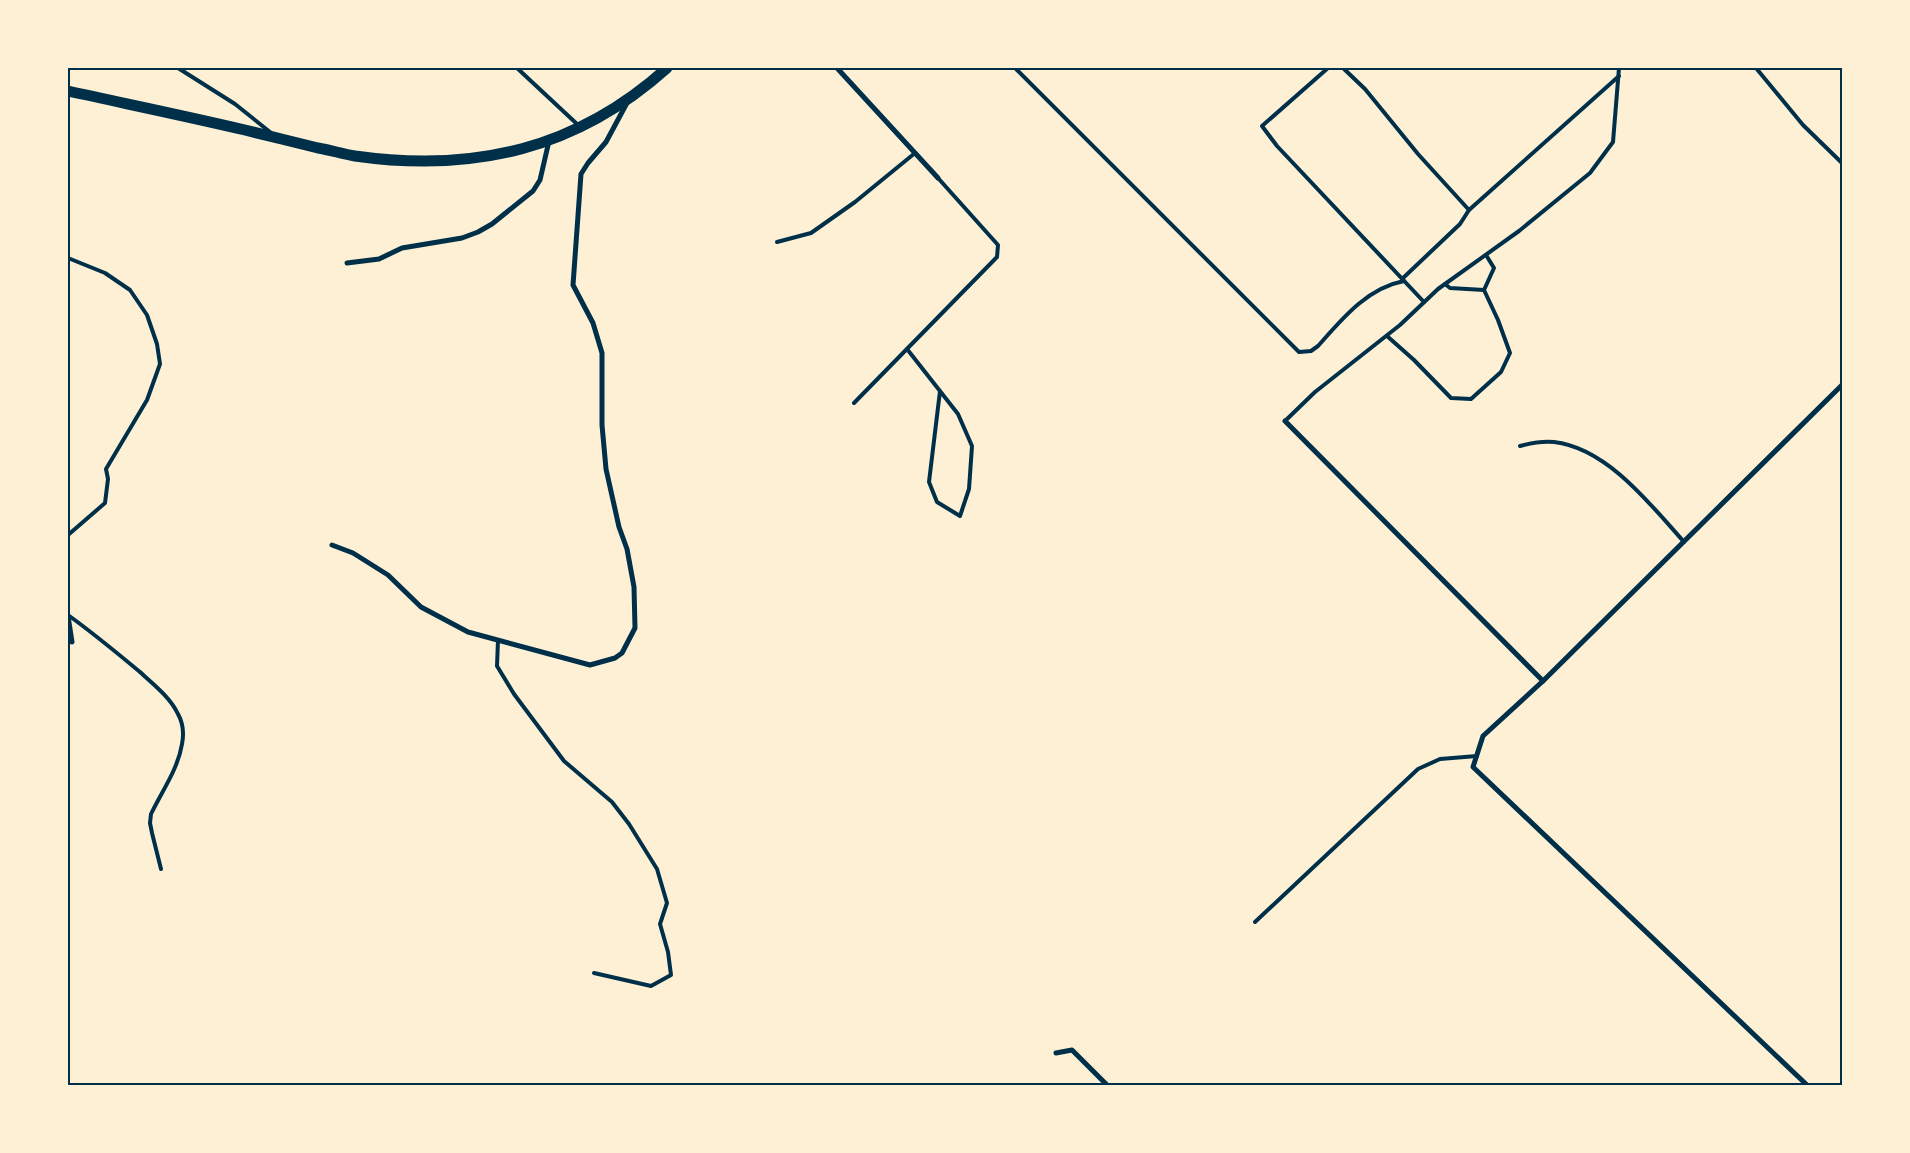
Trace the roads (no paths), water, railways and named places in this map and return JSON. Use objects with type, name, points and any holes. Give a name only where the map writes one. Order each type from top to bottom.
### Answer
[{"type":"main road","points":[[68,91],[354,156],[429,162],[490,156],[549,141],[581,127],[630,99],[667,68]]},
{"type":"street","points":[[837,68],[938,178]]},
{"type":"street","points":[[332,545],[353,553],[388,575],[421,607],[468,632],[590,664],[615,658],[622,654],[635,628],[632,577],[627,549],[619,527],[606,469],[602,425],[602,353],[593,322],[573,285],[581,174],[606,142],[630,99]]},
{"type":"street","points":[[348,263],[379,259],[402,248],[462,238],[492,224],[533,191],[540,180],[549,141]]},
{"type":"street","points":[[1808,1086],[1473,767],[1483,736],[1543,681],[1842,385]]},
{"type":"street","points":[[1285,421],[1543,681]]},
{"type":"street","points":[[68,615],[72,642]]},
{"type":"street","points":[[1056,1052],[1072,1050],[1108,1086]]},
{"type":"lane","points":[[178,68],[235,104],[278,138]]},
{"type":"lane","points":[[517,68],[581,127]]},
{"type":"lane","points":[[1015,68],[1299,352],[1310,351],[1318,346],[1363,300],[1390,284],[1403,280],[1460,224],[1469,210],[1619,76]]},
{"type":"lane","points":[[1328,68],[1262,126],[1277,146],[1424,302]]},
{"type":"lane","points":[[1343,68],[1365,89],[1418,154],[1469,210]]},
{"type":"lane","points":[[1285,421],[1315,392],[1387,336],[1445,284],[1519,231],[1590,173],[1613,142],[1619,68]]},
{"type":"lane","points":[[1756,68],[1803,126],[1842,163]]},
{"type":"lane","points":[[777,242],[811,233],[855,202],[915,153]]},
{"type":"lane","points":[[854,403],[997,257],[998,245],[938,178]]},
{"type":"lane","points":[[1387,336],[1414,360],[1451,398],[1471,399],[1501,372],[1510,352],[1484,290],[1494,268],[1486,255]]},
{"type":"lane","points":[[68,258],[105,274],[130,290],[147,315],[157,344],[160,364],[147,400],[106,469],[108,479],[105,503],[68,535]]},
{"type":"lane","points":[[1445,284],[1450,288],[1484,290]]},
{"type":"lane","points":[[907,349],[940,391],[958,414],[972,446],[969,489],[960,516],[937,502],[929,482],[940,391]]},
{"type":"lane","points":[[1520,446],[1543,441],[1556,442],[1577,448],[1600,460],[1634,486],[1684,542]]},
{"type":"lane","points":[[68,615],[112,648],[159,689],[173,706],[181,720],[183,731],[179,756],[151,814],[150,822],[161,869]]},
{"type":"lane","points":[[498,640],[497,666],[514,694],[564,760],[612,802],[629,824],[657,869],[667,903],[660,924],[668,952],[671,976],[651,986],[594,973]]},
{"type":"lane","points":[[1255,922],[1418,769],[1440,759],[1477,756]]}]
